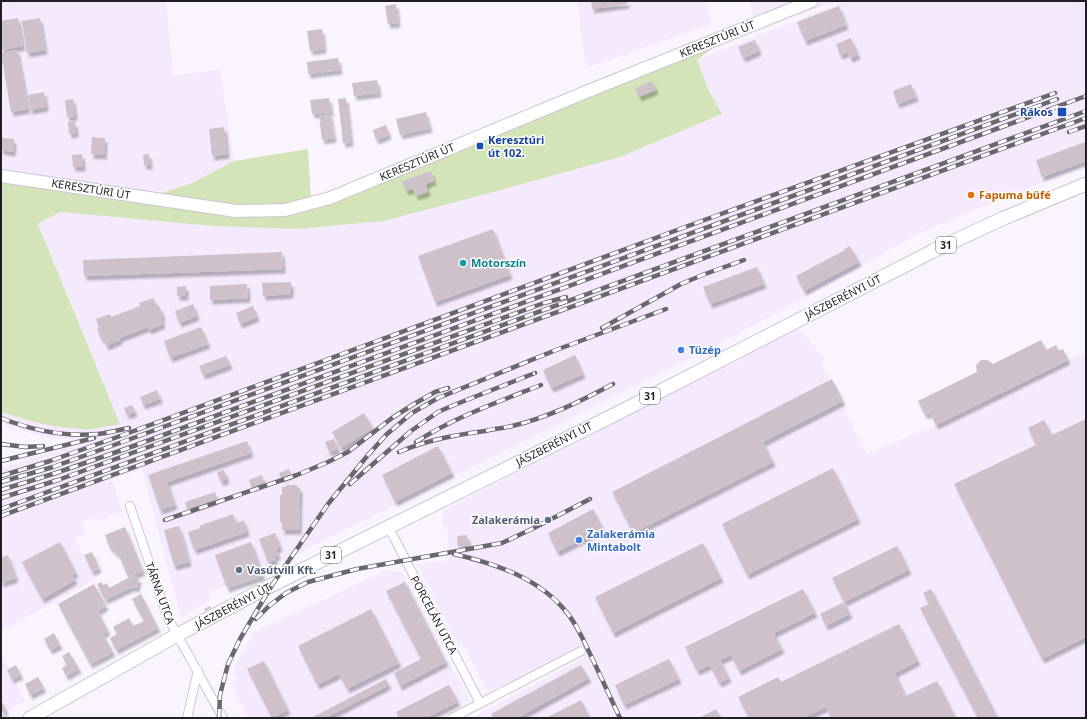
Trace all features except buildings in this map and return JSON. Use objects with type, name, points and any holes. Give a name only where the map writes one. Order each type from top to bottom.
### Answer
[{"type":"main road","name":"KERESZTÚRI ÚT","points":[[1,176],[236,212],[285,210],[330,198],[586,92],[812,1]]},
{"type":"main road","name":"JÁSZBERÉNYI ÚT","points":[[30,718],[177,635],[388,526],[438,503],[616,414],[933,251],[1004,218],[1086,184]]},
{"type":"street","name":"TÁRNA UTCA","points":[[130,506],[168,618],[198,670],[223,718]]},
{"type":"street","name":"PORCELÁN UTCA","points":[[388,526],[480,703]]},
{"type":"street","points":[[452,718],[581,651]]},
{"type":"street","points":[[187,718],[198,670]]},
{"type":"shaded area","points":[[1,1],[166,1],[173,76],[220,69],[234,161],[192,183],[153,196],[1,174]]},
{"type":"shaded area","points":[[577,1],[706,1],[711,24],[586,68]]},
{"type":"shaded area","points":[[750,1],[839,1],[755,29]]},
{"type":"shaded area","points":[[846,1],[1086,1],[1086,164],[924,231],[716,346],[259,573],[208,592],[210,600],[181,618],[143,473],[141,469],[112,479],[122,512],[101,520],[92,519],[81,522],[86,533],[75,538],[95,580],[1,631],[1,469],[85,441],[54,438],[30,433],[1,424],[1,412],[8,415],[120,424],[38,223],[60,212],[213,226],[298,229],[384,221],[486,194],[620,157],[721,114],[709,91],[697,60]]},
{"type":"shaded area","points":[[797,328],[827,360],[821,363],[867,454],[936,425],[930,413],[925,415],[918,401],[976,372],[976,365],[981,360],[987,360],[993,364],[1041,340],[1046,350],[1056,345],[1059,351],[1063,349],[1068,360],[1086,351],[1086,718],[472,718],[584,658],[578,646],[488,693],[463,645],[459,646],[417,564],[449,560],[447,525],[443,525],[442,511]]},
{"type":"shaded area","points":[[387,570],[402,572],[469,700],[433,718],[249,718],[230,683],[237,680],[233,670],[254,632]]},
{"type":"shaded area","points":[[1,654],[25,700],[1,714]]},
{"type":"green space","points":[[719,43],[697,60],[709,91],[722,114],[620,157],[384,221],[298,229],[213,226],[60,212],[38,224],[120,424],[86,430],[53,426],[1,412],[1,174],[153,196],[192,183],[234,161],[308,149],[311,200]]},
{"type":"railway","points":[[1,476],[50,461],[123,435],[688,226],[1055,93]]},
{"type":"railway","points":[[1,490],[128,448],[1086,96]]},
{"type":"railway","points":[[1,482],[53,467],[125,441],[1057,99]]},
{"type":"railway","points":[[1,509],[1086,111]]},
{"type":"railway","points":[[1,516],[1086,118]]},
{"type":"railway","points":[[1069,132],[1086,126]]},
{"type":"railway","points":[[602,328],[681,284],[744,260]]},
{"type":"railway","points":[[1,498],[58,480],[544,303],[566,297]]},
{"type":"railway","points":[[219,718],[220,695],[228,664],[240,639],[272,585],[328,504],[387,434],[412,413],[438,398],[556,350],[666,309]]},
{"type":"railway","points":[[350,484],[411,431],[438,412],[535,373]]},
{"type":"railway","points":[[399,452],[441,438],[525,423],[589,397],[613,384]]},
{"type":"railway","points":[[416,442],[461,417],[541,385]]},
{"type":"railway","points":[[165,520],[297,475],[328,462],[348,452],[392,418],[414,404],[435,392],[448,388]]},
{"type":"railway","points":[[1,418],[24,426],[49,432],[86,435],[129,428]]},
{"type":"railway","points":[[1,461],[94,438]]},
{"type":"railway","points":[[1,444],[25,447],[43,446]]},
{"type":"railway","points":[[256,619],[269,606],[286,593],[308,582],[357,569],[502,543],[590,499]]},
{"type":"railway","points":[[454,554],[486,563],[516,574],[531,582],[557,601],[579,630],[620,718]]},
{"type":"place","name":"Rákos","points":[[1062,112]]},
{"type":"place","name":"Keresztúri út 102.","points":[[480,146]]},
{"type":"place","name":"Fapuma büfé","points":[[971,195]]},
{"type":"place","name":"Motorszín","points":[[463,263]]},
{"type":"place","name":"Tüzép","points":[[681,350]]},
{"type":"place","name":"Zalakerámia","points":[[548,520]]},
{"type":"place","name":"Zalakerámia Mintabolt","points":[[579,540]]},
{"type":"place","name":"Vasútvill Kft.","points":[[239,570]]}]
